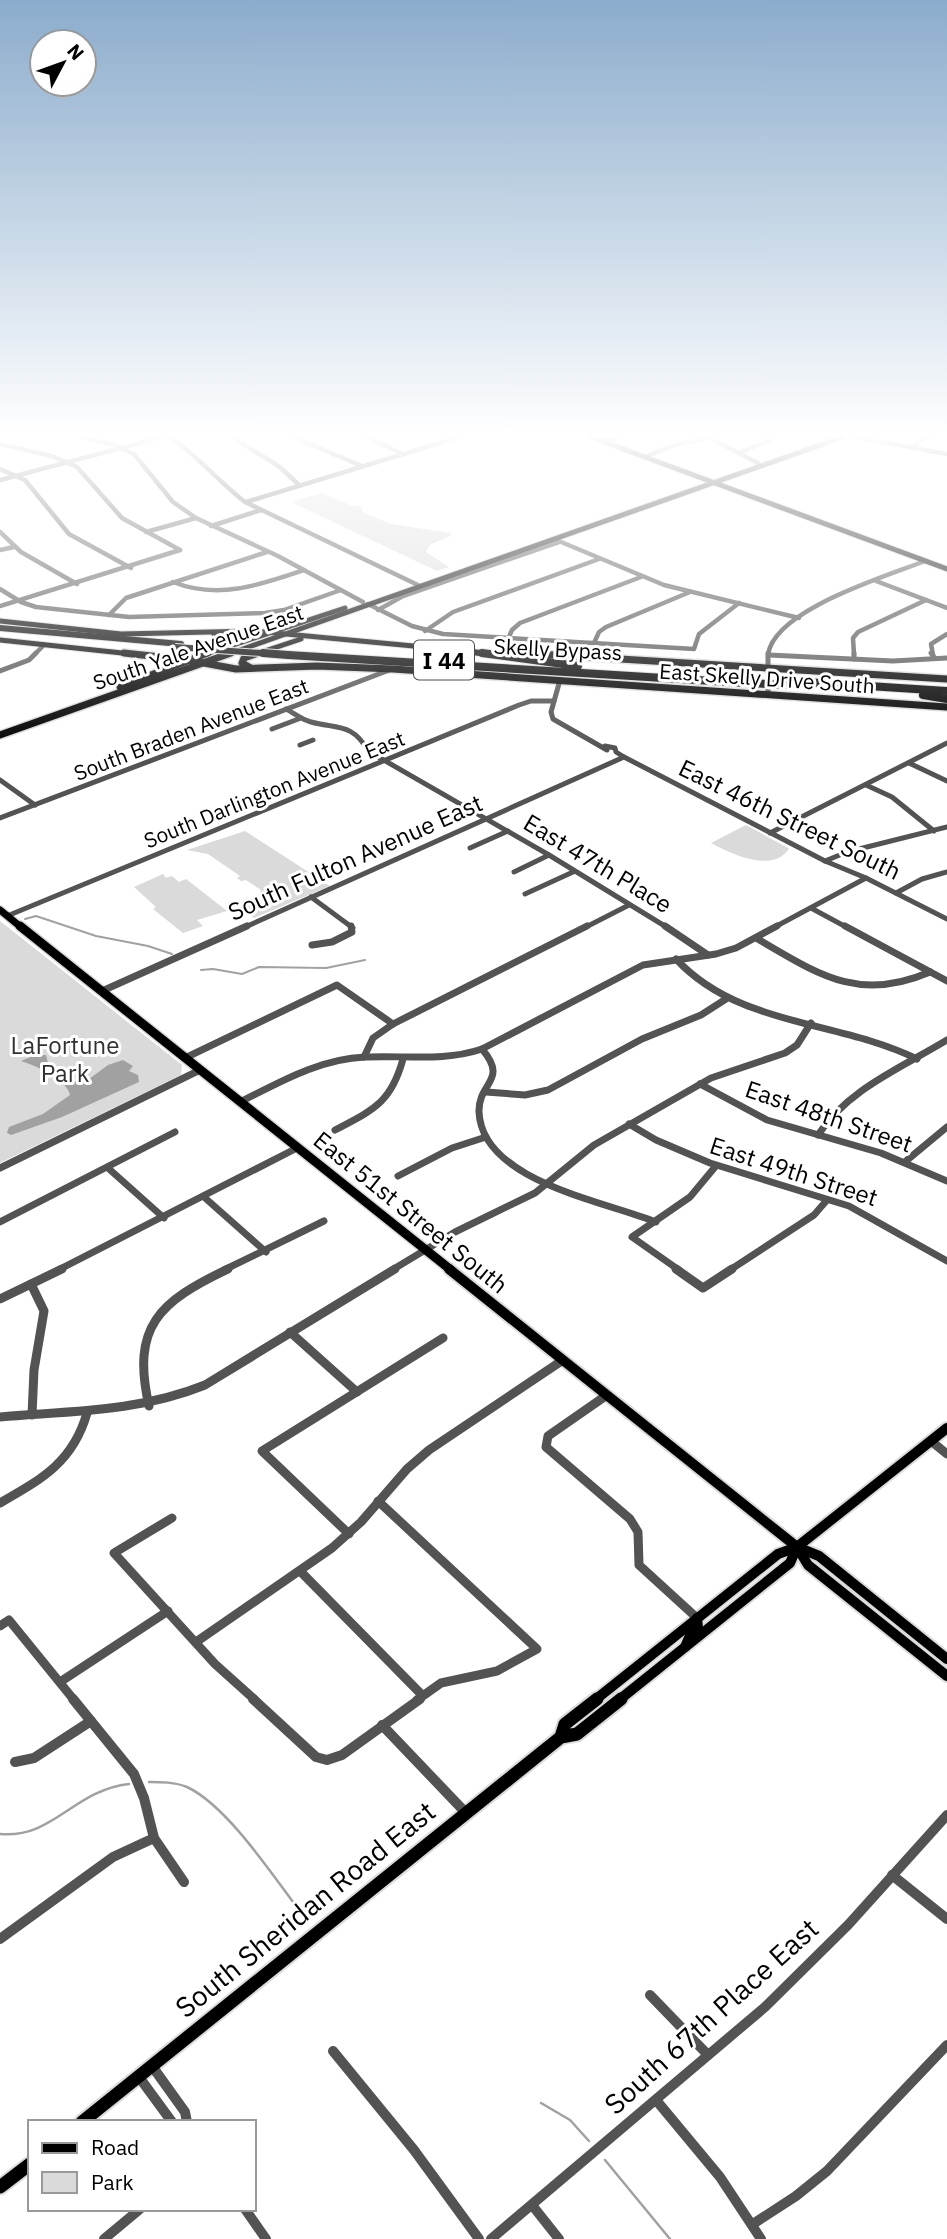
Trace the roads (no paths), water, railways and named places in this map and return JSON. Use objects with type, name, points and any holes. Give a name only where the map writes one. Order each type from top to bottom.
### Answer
[{"type":"highway","name":"Skelly Bypass","points":[[0,630],[555,671],[746,680]]},
{"type":"highway","points":[[450,649],[594,669]]},
{"type":"highway","name":"Skelly Bypass","points":[[291,653],[594,669],[909,690]]},
{"type":"highway","points":[[427,671],[555,671]]},
{"type":"highway","points":[[909,690],[947,693]]},
{"type":"highway","points":[[909,690],[947,693]]},
{"type":"main road","name":"South Yale Avenue East","points":[[120,690],[188,660],[547,541]]},
{"type":"main road","points":[[868,541],[947,571]]},
{"type":"main road","name":"South Yale Avenue East","points":[[0,732],[288,635],[365,603]]},
{"type":"main road","name":"East Skelly Drive South","points":[[0,621],[121,634],[269,633],[450,649],[947,679]]},
{"type":"main road","points":[[312,626],[311,632],[319,639]]},
{"type":"main road","points":[[153,657],[183,656],[221,641],[221,637],[208,632]]},
{"type":"main road","points":[[252,669],[242,663],[242,659],[289,641],[310,638]]},
{"type":"main road","name":"East Skelly Drive South","points":[[0,640],[252,669],[317,666],[393,669],[947,707]]},
{"type":"main road","points":[[153,657],[162,663],[161,670]]},
{"type":"main road","name":"East 51st Street South","points":[[4,913],[797,1547],[819,1556],[947,1659]]},
{"type":"main road","name":"South Sheridan Road East","points":[[561,1737],[565,1724],[778,1554],[797,1547],[947,1428]]},
{"type":"main road","name":"East 51st Street South","points":[[797,1547],[808,1565],[947,1676]]},
{"type":"main road","name":"South Sheridan Road East","points":[[85,2120],[561,1737],[577,1734],[790,1563],[797,1547]]},
{"type":"main road","points":[[684,1648],[691,1633],[698,1628],[698,1618]]},
{"type":"main road","points":[[0,2187],[28,2166]]},
{"type":"street","points":[[9,541],[78,584]]},
{"type":"street","points":[[83,541],[131,568]]},
{"type":"street","points":[[0,606],[131,568],[180,550],[164,541]]},
{"type":"street","points":[[246,541],[378,610],[425,631],[508,639],[694,649],[699,634],[739,603]]},
{"type":"street","points":[[328,541],[417,584]]},
{"type":"street","name":"South Yale Avenue East","points":[[378,610],[388,607],[403,596],[548,541]]},
{"type":"street","points":[[561,541],[642,576],[690,592],[799,618]]},
{"type":"street","points":[[0,550],[14,547]]},
{"type":"street","points":[[109,615],[122,600],[268,551]]},
{"type":"street","points":[[425,631],[453,612],[599,558]]},
{"type":"street","points":[[768,695],[772,639],[814,607],[923,562]]},
{"type":"street","points":[[173,582],[190,590],[243,589],[304,570]]},
{"type":"street","points":[[508,639],[514,627],[525,621],[642,576]]},
{"type":"street","points":[[876,581],[947,608]]},
{"type":"street","points":[[0,589],[18,600],[44,608],[133,617],[273,612],[341,590]]},
{"type":"street","points":[[594,643],[599,632],[606,627],[690,592]]},
{"type":"street","points":[[854,659],[853,638],[858,632],[926,600]]},
{"type":"street","points":[[934,657],[930,651],[931,644],[947,634]]},
{"type":"street","points":[[0,671],[29,660],[44,645]]},
{"type":"street","points":[[769,655],[901,661],[947,658]]},
{"type":"street","name":"South Braden Avenue East","points":[[0,818],[393,669]]},
{"type":"street","points":[[554,701],[559,680]]},
{"type":"street","name":"East 46th Street South","points":[[554,701],[551,714],[555,721],[825,861],[866,878],[947,919]]},
{"type":"street","name":"South Darlington Avenue East","points":[[4,913],[526,703],[554,701]]},
{"type":"street","name":"East 47th Place","points":[[286,709],[314,723],[341,726],[360,737],[368,751],[549,855],[690,941],[708,956]]},
{"type":"street","points":[[272,729],[301,718]]},
{"type":"street","points":[[300,745],[313,740]]},
{"type":"street","points":[[770,833],[947,743]]},
{"type":"street","name":"South Fulton Avenue East","points":[[102,991],[624,757]]},
{"type":"street","points":[[909,763],[947,781]]},
{"type":"street","points":[[0,780],[35,805]]},
{"type":"street","points":[[866,785],[892,797],[934,831]]},
{"type":"street","points":[[825,861],[847,852],[947,827]]},
{"type":"street","points":[[470,848],[508,831]]},
{"type":"street","points":[[514,872],[549,855]]},
{"type":"street","points":[[525,894],[573,872]]},
{"type":"street","points":[[896,893],[922,879],[947,873]]},
{"type":"street","points":[[240,1102],[312,1067],[343,1059],[450,1058],[482,1049],[643,965],[708,956],[736,948],[866,878]]},
{"type":"street","points":[[311,897],[353,928],[352,933],[342,938],[312,945]]},
{"type":"street","points":[[364,1057],[373,1038],[393,1024],[629,905]]},
{"type":"street","points":[[811,908],[947,981]]},
{"type":"street","points":[[756,938],[817,972],[852,985],[891,987],[914,981],[930,972]]},
{"type":"street","points":[[676,959],[700,984],[726,999],[875,1041],[917,1059]]},
{"type":"street","points":[[185,1058],[337,985],[393,1024]]},
{"type":"street","points":[[486,1092],[525,1096],[548,1090],[642,1039],[701,1015],[726,999]]},
{"type":"street","points":[[0,1417],[87,1413],[149,1406],[205,1385],[425,1250],[547,1185],[589,1150],[629,1124],[725,1072],[785,1053],[797,1045],[811,1023]]},
{"type":"street","points":[[818,1135],[825,1119],[841,1104],[947,1040]]},
{"type":"street","points":[[482,1049],[493,1061],[495,1069],[479,1112],[485,1137],[508,1161],[547,1185],[656,1222]]},
{"type":"street","points":[[335,1130],[389,1098],[397,1086],[403,1059]]},
{"type":"street","points":[[0,1168],[200,1070]]},
{"type":"street","name":"East 48th Street","points":[[700,1084],[751,1113],[906,1161],[947,1181]]},
{"type":"street","name":"East 49th Street","points":[[629,1124],[669,1148],[715,1167],[857,1209],[889,1224],[945,1260]]},
{"type":"street","points":[[906,1161],[947,1127]]},
{"type":"street","points":[[0,1222],[175,1132]]},
{"type":"street","points":[[398,1177],[452,1148],[485,1137]]},
{"type":"street","points":[[0,1299],[204,1198],[298,1148]]},
{"type":"street","points":[[715,1167],[700,1189],[632,1237],[703,1288],[814,1215],[827,1200]]},
{"type":"street","points":[[108,1168],[164,1218]]},
{"type":"street","points":[[204,1198],[265,1252]]},
{"type":"street","points":[[149,1406],[142,1383],[141,1355],[156,1319],[190,1288],[324,1221]]},
{"type":"street","points":[[31,1284],[44,1311],[34,1370],[32,1415]]},
{"type":"street","points":[[289,1332],[357,1392]]},
{"type":"street","points":[[349,1534],[262,1451],[443,1338]]},
{"type":"street","points":[[196,1642],[302,1572],[349,1534],[429,1450],[563,1360]]},
{"type":"street","points":[[607,1395],[548,1436],[544,1442],[549,1451],[631,1520],[638,1532],[639,1566],[698,1618]]},
{"type":"street","points":[[0,1503],[50,1473],[67,1458],[81,1436],[87,1413]]},
{"type":"street","points":[[930,1441],[947,1454]]},
{"type":"street","points":[[172,1518],[114,1553],[228,1677],[320,1759],[337,1758],[422,1695],[449,1680],[506,1668],[537,1649],[378,1501]]},
{"type":"street","points":[[302,1572],[422,1695]]},
{"type":"street","points":[[60,1682],[168,1611]]},
{"type":"street","points":[[0,1626],[9,1620],[138,1782],[153,1838],[184,1882]]},
{"type":"street","points":[[15,1762],[34,1758],[91,1721]]},
{"type":"street","points":[[382,1725],[466,1813]]},
{"type":"street","name":"South 67th Place East","points":[[492,2239],[818,1958],[947,1815]]},
{"type":"street","points":[[0,1939],[103,1864],[153,1838]]},
{"type":"street","points":[[892,1875],[947,1919]]},
{"type":"street","points":[[650,1995],[708,2055]]},
{"type":"street","points":[[753,2224],[796,2196],[827,2171],[947,2045]]},
{"type":"street","points":[[333,2051],[414,2150],[479,2239]]},
{"type":"street","points":[[152,2066],[185,2112],[187,2120]]},
{"type":"street","points":[[139,2077],[171,2120]]},
{"type":"street","points":[[656,2100],[720,2177],[761,2239]]},
{"type":"street","points":[[532,2204],[559,2239]]},
{"type":"street","points":[[104,2239],[138,2211]]},
{"type":"street","points":[[246,2211],[266,2239]]},
{"type":"waterway","points":[[25,919],[36,916],[96,936],[148,946],[172,954]]},
{"type":"waterway","points":[[201,970],[213,969],[242,974],[259,967],[326,968],[365,960]]},
{"type":"waterway","points":[[149,1782],[173,1783],[187,1787],[219,1810],[250,1845],[304,1917]]},
{"type":"waterway","points":[[0,1834],[19,1834],[35,1829],[93,1795],[129,1784]]},
{"type":"waterway","points":[[541,2103],[570,2120],[589,2141]]},
{"type":"waterway","points":[[605,2160],[670,2239]]},
{"type":"park label","name":"LaFortune Park","points":[[65,1059]]}]
